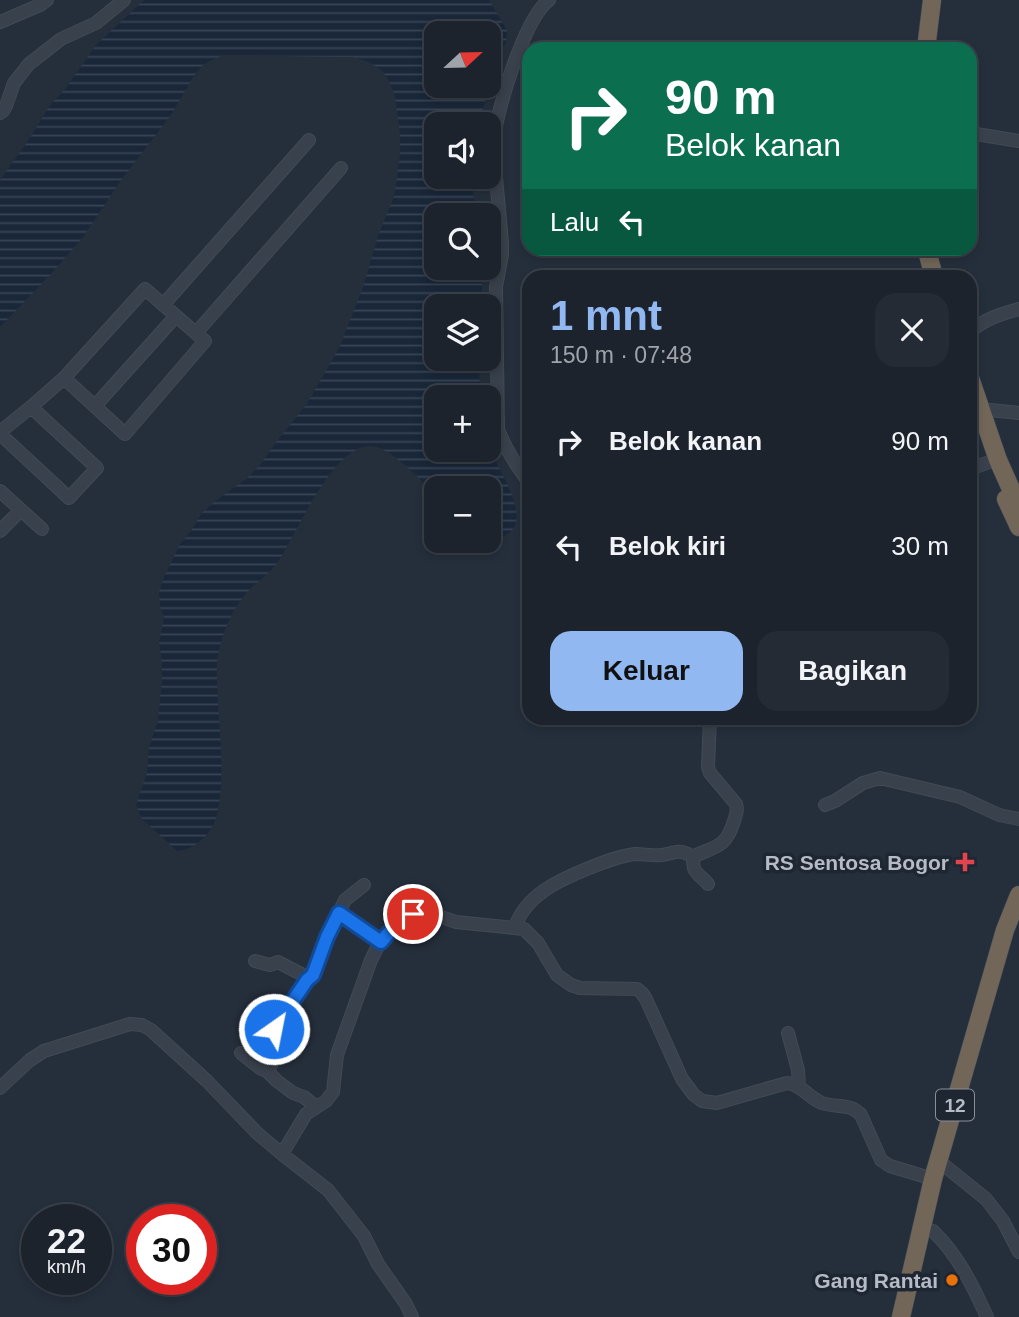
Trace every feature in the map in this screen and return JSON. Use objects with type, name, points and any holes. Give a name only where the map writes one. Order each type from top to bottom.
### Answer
[{"type":"highway","points":[[927,42],[932,0]]},
{"type":"highway","points":[[938,42],[942,0]]},
{"type":"highway","points":[[977,412],[1019,507]]},
{"type":"highway","points":[[977,415],[989,462],[1019,527]]},
{"type":"highway","name":"12","points":[[901,1317],[1005,930],[1019,895]]},
{"type":"highway","name":"12","points":[[914,1317],[933,1231],[939,1172],[1019,918]]},
{"type":"street","points":[[0,113],[6,106],[14,83],[29,64],[61,39],[96,23],[124,0]]},
{"type":"street","points":[[524,42],[536,14],[549,0]]},
{"type":"street","points":[[0,22],[25,5],[42,2]]},
{"type":"street","points":[[522,46],[498,114],[493,146],[502,242],[496,287],[498,429],[502,441],[522,473]]},
{"type":"street","points":[[977,134],[1019,141]]},
{"type":"street","points":[[163,305],[309,140]]},
{"type":"street","points":[[196,332],[341,167]]},
{"type":"street","points":[[31,407],[97,468],[69,498],[0,433],[64,378],[145,289],[205,341],[125,434],[64,378]]},
{"type":"street","points":[[977,317],[994,316],[1019,309]]},
{"type":"street","points":[[95,407],[176,316]]},
{"type":"street","points":[[977,325],[994,316]]},
{"type":"street","points":[[977,407],[1019,413]]},
{"type":"street","points":[[977,466],[989,462]]},
{"type":"street","points":[[0,491],[42,529]]},
{"type":"street","points":[[0,531],[21,510]]},
{"type":"street","points":[[515,927],[530,903],[548,888],[611,859],[636,854],[663,855],[676,851],[692,857],[724,842],[729,836],[737,810],[736,804],[708,767],[710,725]]},
{"type":"street","points":[[825,805],[863,783],[880,778],[960,797],[999,815],[1019,819]]},
{"type":"street","points":[[692,857],[694,869],[708,884]]},
{"type":"street","points":[[267,1071],[281,1049],[274,1028],[313,975],[345,900],[364,885]]},
{"type":"street","points":[[339,913],[381,942]]},
{"type":"street","points":[[282,1154],[306,1114],[326,1101],[333,1091],[337,1055],[371,960],[381,942],[398,922],[413,914],[433,914],[456,922],[524,929],[557,975],[571,985],[580,988],[637,989],[642,993],[682,1079],[702,1101],[717,1103],[794,1083],[820,1102],[856,1109],[881,1160],[890,1166],[939,1172],[986,1199],[1003,1221],[1019,1252]]},
{"type":"street","points":[[255,961],[270,965],[278,962],[309,978]]},
{"type":"street","points":[[0,1088],[30,1060],[44,1051],[130,1024],[142,1025],[151,1030],[207,1081],[257,1133],[328,1190],[364,1236],[378,1264],[412,1317]]},
{"type":"street","points":[[788,1033],[798,1070],[799,1087]]},
{"type":"street","points":[[241,1053],[267,1071],[277,1082],[316,1107]]},
{"type":"street","points":[[933,1231],[946,1243],[955,1257],[986,1317]]},
{"type":"water","points":[[144,0],[489,0],[507,30],[501,54],[501,21],[424,21],[424,98],[486,98],[482,112],[424,112],[424,189],[473,189],[476,203],[424,203],[424,280],[482,280],[482,294],[424,294],[424,371],[479,371],[480,385],[424,385],[424,462],[497,462],[516,507],[513,529],[501,537],[501,476],[424,476],[424,483],[395,457],[377,447],[369,446],[355,450],[341,461],[316,494],[277,563],[245,594],[227,626],[219,648],[217,667],[221,781],[217,814],[203,839],[184,850],[177,851],[142,819],[136,805],[147,773],[149,747],[158,721],[162,680],[159,642],[164,617],[159,592],[180,544],[201,514],[259,466],[307,404],[340,346],[394,197],[400,155],[395,97],[389,80],[382,71],[369,62],[352,57],[223,55],[204,64],[195,74],[171,115],[119,183],[84,236],[0,327],[0,180],[51,104],[66,88],[96,45]]},
{"type":"place","name":"RS Sentosa Bogor","points":[[965,862]]},
{"type":"place","name":"Gang Rantai","points":[[952,1280]]},
{"type":"route","points":[[274,1029],[313,975],[339,913],[381,942],[398,922],[413,914]]}]
